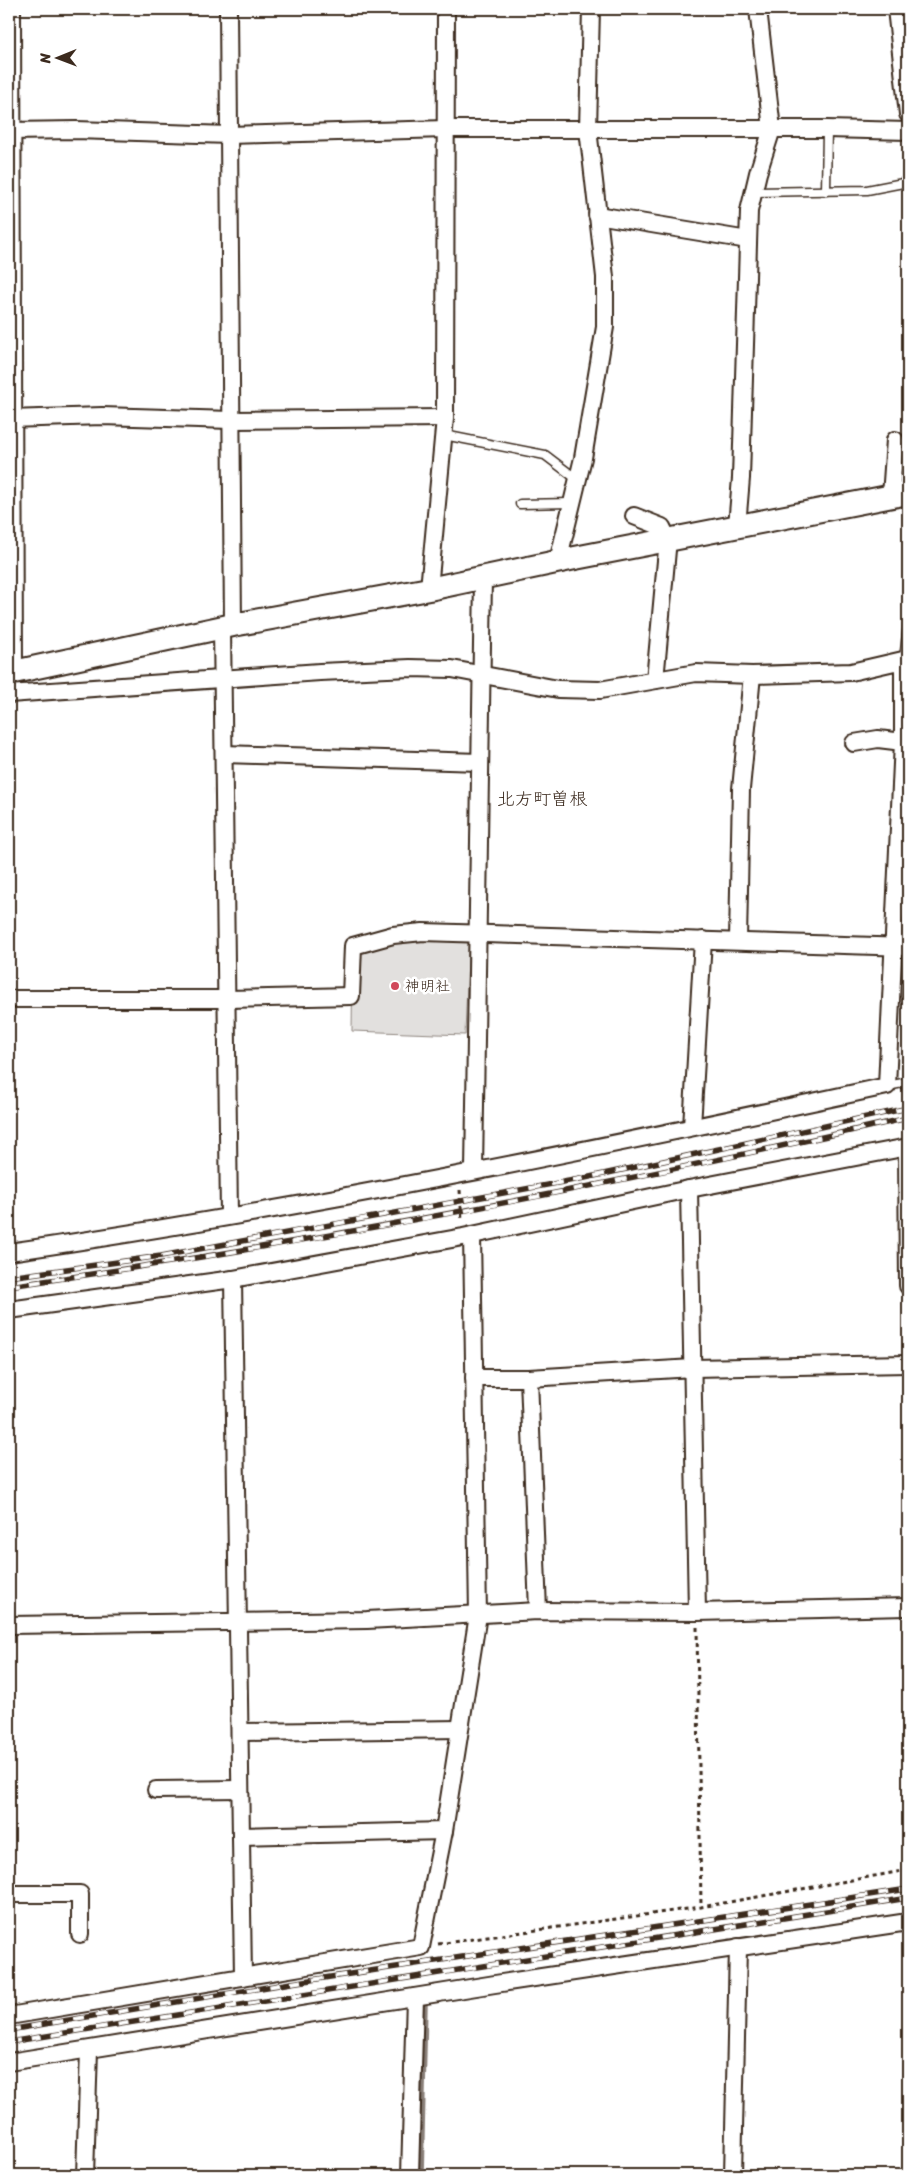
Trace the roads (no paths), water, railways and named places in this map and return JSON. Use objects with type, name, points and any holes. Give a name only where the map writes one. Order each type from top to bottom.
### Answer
[{"type":"street","points":[[12,9],[10,131],[11,672],[228,627],[429,590],[668,539],[900,495],[895,440]]},
{"type":"street","points":[[228,9],[232,420],[228,627],[223,680],[229,1216]]},
{"type":"street","points":[[429,590],[446,418],[446,9]]},
{"type":"street","points":[[558,561],[578,480],[596,389],[605,327],[604,277],[588,129],[591,9]]},
{"type":"street","points":[[737,526],[746,340],[749,211],[772,129],[758,9]]},
{"type":"street","points":[[896,9],[908,114]]},
{"type":"street","points":[[10,131],[229,135],[446,129],[827,129],[908,131]]},
{"type":"street","points":[[596,215],[748,240]]},
{"type":"street","points":[[11,420],[102,416],[232,420],[446,418]]},
{"type":"street","points":[[634,516],[662,527],[668,539],[655,680]]},
{"type":"street","points":[[466,1173],[478,934],[483,578]]},
{"type":"street","points":[[9,694],[320,672],[410,668],[452,669],[558,689],[600,690],[696,673],[752,675],[852,672],[906,660],[903,742],[901,947],[887,1086],[692,1128],[466,1173],[229,1216],[9,1252]]},
{"type":"street","points":[[738,940],[740,789],[752,675]]},
{"type":"street","points":[[854,743],[878,739],[903,742]]},
{"type":"street","points":[[224,754],[480,762]]},
{"type":"street","points":[[9,999],[226,999],[351,996],[353,946],[393,935],[422,932],[738,940],[901,947]]},
{"type":"street","points":[[692,1128],[703,940]]},
{"type":"street","points":[[9,1310],[233,1279],[467,1236],[689,1189],[908,1147],[908,1286]]},
{"type":"street","points":[[689,1189],[697,1612]]},
{"type":"street","points":[[9,2016],[420,1947],[444,1831],[478,1615],[474,1378],[467,1236]]},
{"type":"street","points":[[233,1279],[243,1977]]},
{"type":"street","points":[[474,1378],[529,1378],[693,1368],[908,1364]]},
{"type":"street","points":[[529,1378],[538,1611]]},
{"type":"street","points":[[9,1625],[367,1620],[538,1611],[697,1612],[908,1607]]},
{"type":"street","points":[[240,1732],[460,1729]]},
{"type":"street","points":[[156,1790],[240,1789]]},
{"type":"street","points":[[241,1836],[444,1831]]},
{"type":"street","points":[[9,1894],[80,1894],[80,1934]]},
{"type":"street","points":[[9,2062],[416,1997],[908,1922]]},
{"type":"street","points":[[733,2175],[738,1947]]},
{"type":"street","points":[[410,2175],[416,1997]]},
{"type":"street","points":[[85,2175],[89,2050]]},
{"type":"lane","points":[[826,191],[827,129]]},
{"type":"lane","points":[[754,192],[866,190],[908,182]]},
{"type":"lane","points":[[444,435],[545,455],[578,480]]},
{"type":"lane","points":[[520,504],[572,503]]},
{"type":"lane","points":[[906,660],[908,624]]},
{"type":"lane","points":[[887,1086],[908,1082]]},
{"type":"waterway","points":[[421,2175],[425,2004]]},
{"type":"railway","points":[[9,1277],[161,1256],[585,1178],[908,1108]]},
{"type":"railway","points":[[9,1286],[348,1232],[573,1190],[908,1118]]},
{"type":"railway","points":[[9,2030],[291,1983],[908,1889]]},
{"type":"railway","points":[[9,2042],[908,1898]]},
{"type":"place","name":"神明社","points":[[395,986]]},
{"type":"district","name":"北方町曽根","points":[[542,799]]}]
